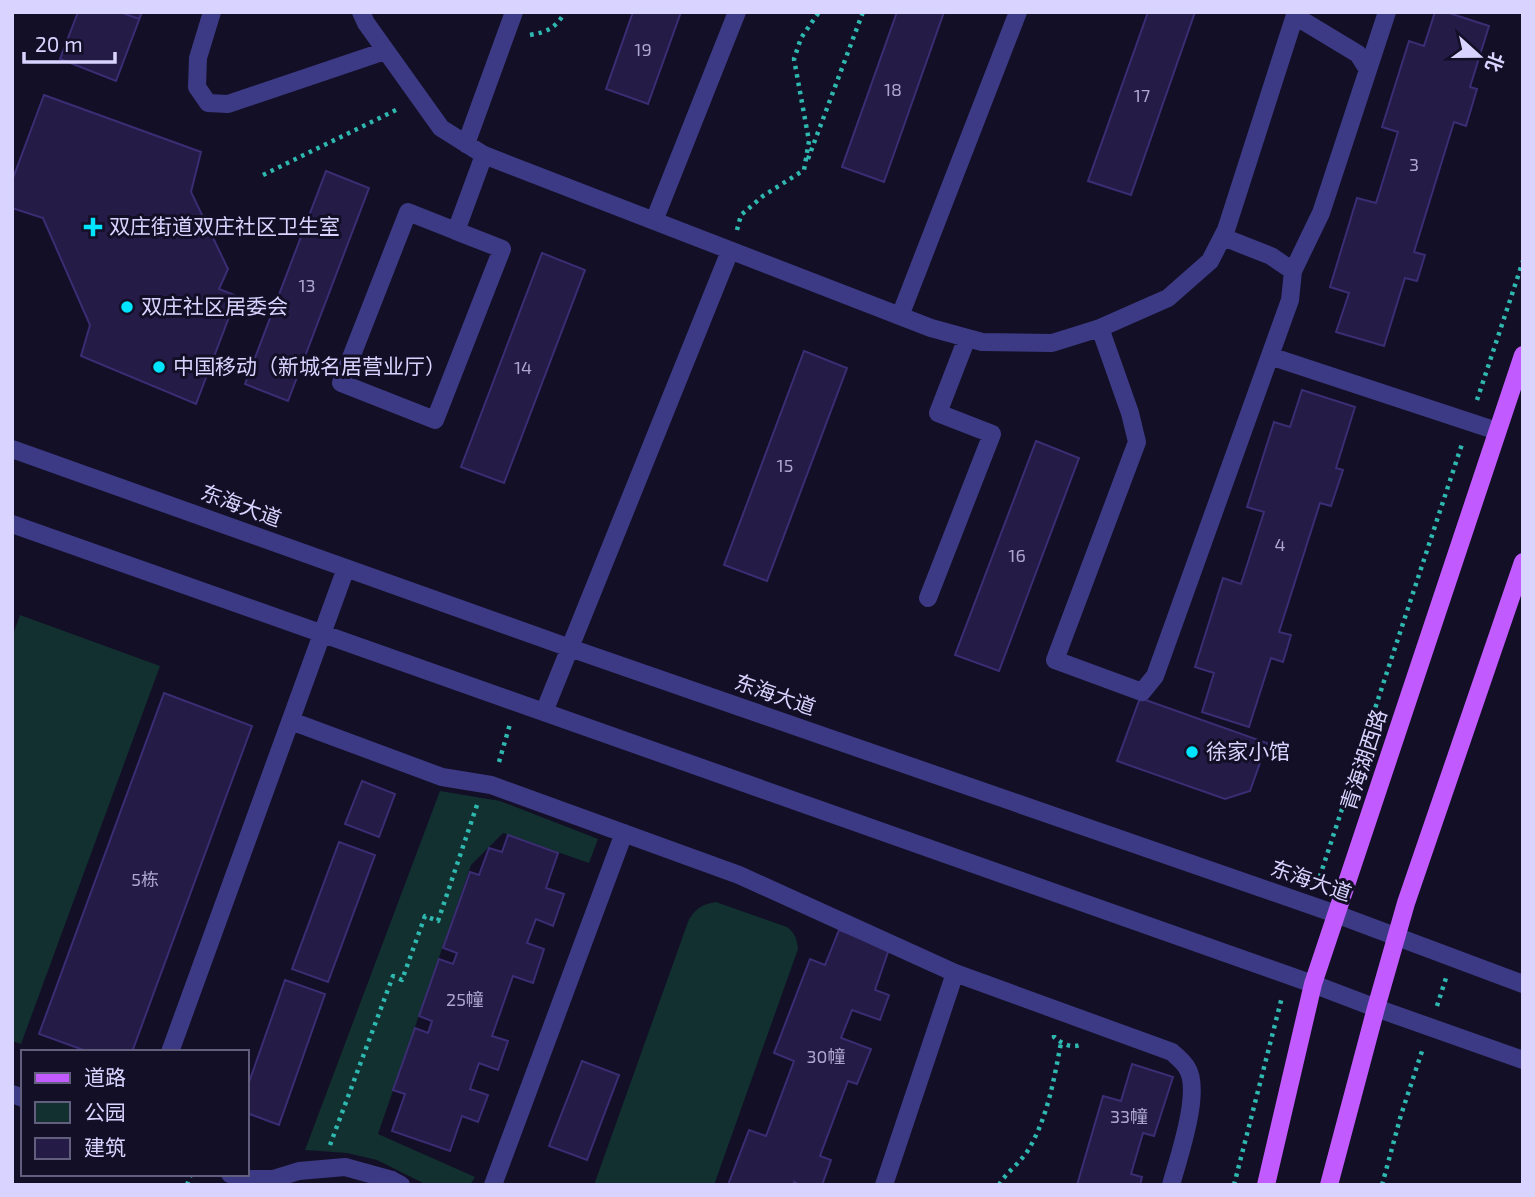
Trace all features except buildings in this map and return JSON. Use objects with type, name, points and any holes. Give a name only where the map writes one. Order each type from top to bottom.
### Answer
[{"type":"main road","name":"青海湖西路","points":[[1266,1185],[1313,984],[1523,355]]},
{"type":"main road","points":[[1329,1185],[1396,937],[1523,562]]},
{"type":"street","points":[[212,12],[198,58],[197,87],[208,103],[228,104],[385,51]]},
{"type":"street","points":[[361,12],[385,51],[441,128],[484,155],[900,317],[982,342],[1052,343],[1100,328],[1168,298],[1210,261],[1226,230],[1296,14],[1358,54],[1368,70]]},
{"type":"street","points":[[466,144],[514,12]]},
{"type":"street","points":[[654,221],[737,12]]},
{"type":"street","points":[[900,317],[1018,12]]},
{"type":"street","points":[[1100,328],[1137,442],[1055,660],[1142,692],[1155,676],[1290,300],[1293,271],[1321,213],[1387,12]]},
{"type":"street","points":[[456,231],[484,155]]},
{"type":"street","points":[[408,212],[456,231],[502,249],[435,420],[341,383],[408,212]]},
{"type":"street","points":[[1223,237],[1271,256],[1293,271]]},
{"type":"street","points":[[544,712],[730,251]]},
{"type":"street","points":[[928,598],[992,434],[938,413],[967,338]]},
{"type":"street","points":[[1270,356],[1497,431]]},
{"type":"street","name":"东海大道","points":[[12,449],[570,648],[1336,914],[1523,984]]},
{"type":"street","points":[[12,524],[1523,1060]]},
{"type":"street","points":[[171,1050],[346,568]]},
{"type":"street","points":[[291,721],[442,777],[490,785],[739,875],[956,973],[1172,1052],[1189,1069],[1192,1088],[1191,1109],[1171,1185]]},
{"type":"street","points":[[493,1185],[624,833]]},
{"type":"street","points":[[884,1185],[956,973]]},
{"type":"street","points":[[236,1176],[244,1179],[273,1179],[299,1171],[345,1167],[401,1185]]},
{"type":"path","points":[[504,40],[547,32],[565,12]]},
{"type":"path","points":[[804,170],[809,141],[794,59],[801,38],[819,12]]},
{"type":"path","points":[[730,251],[741,215],[763,196],[804,170],[863,12]]},
{"type":"path","points":[[263,175],[420,98]]},
{"type":"path","points":[[321,1169],[393,976],[402,980],[425,916],[438,921],[490,785],[517,703]]},
{"type":"path","points":[[1382,1185],[1401,1115],[1452,958]]},
{"type":"path","points":[[999,1185],[1029,1149],[1041,1122],[1051,1093],[1061,1043]]},
{"type":"green space","points":[[20,615],[160,666],[21,1044],[12,1041],[12,637]]},
{"type":"green space","points":[[440,791],[500,801],[598,839],[589,863],[503,833],[471,865],[378,1134],[475,1177],[470,1185],[427,1185],[377,1160],[347,1153],[305,1150]]},
{"type":"green space","points":[[716,902],[787,927],[795,936],[798,949],[714,1185],[594,1185],[688,922],[699,908]]},
{"type":"place","name":"双庄街道双庄社区卫生室","points":[[93,227]]},
{"type":"place","name":"双庄社区居委会","points":[[127,307]]},
{"type":"place","name":"中国移动（新城名居营业厅）","points":[[159,367]]},
{"type":"place","name":"徐家小馆","points":[[1192,752]]}]
